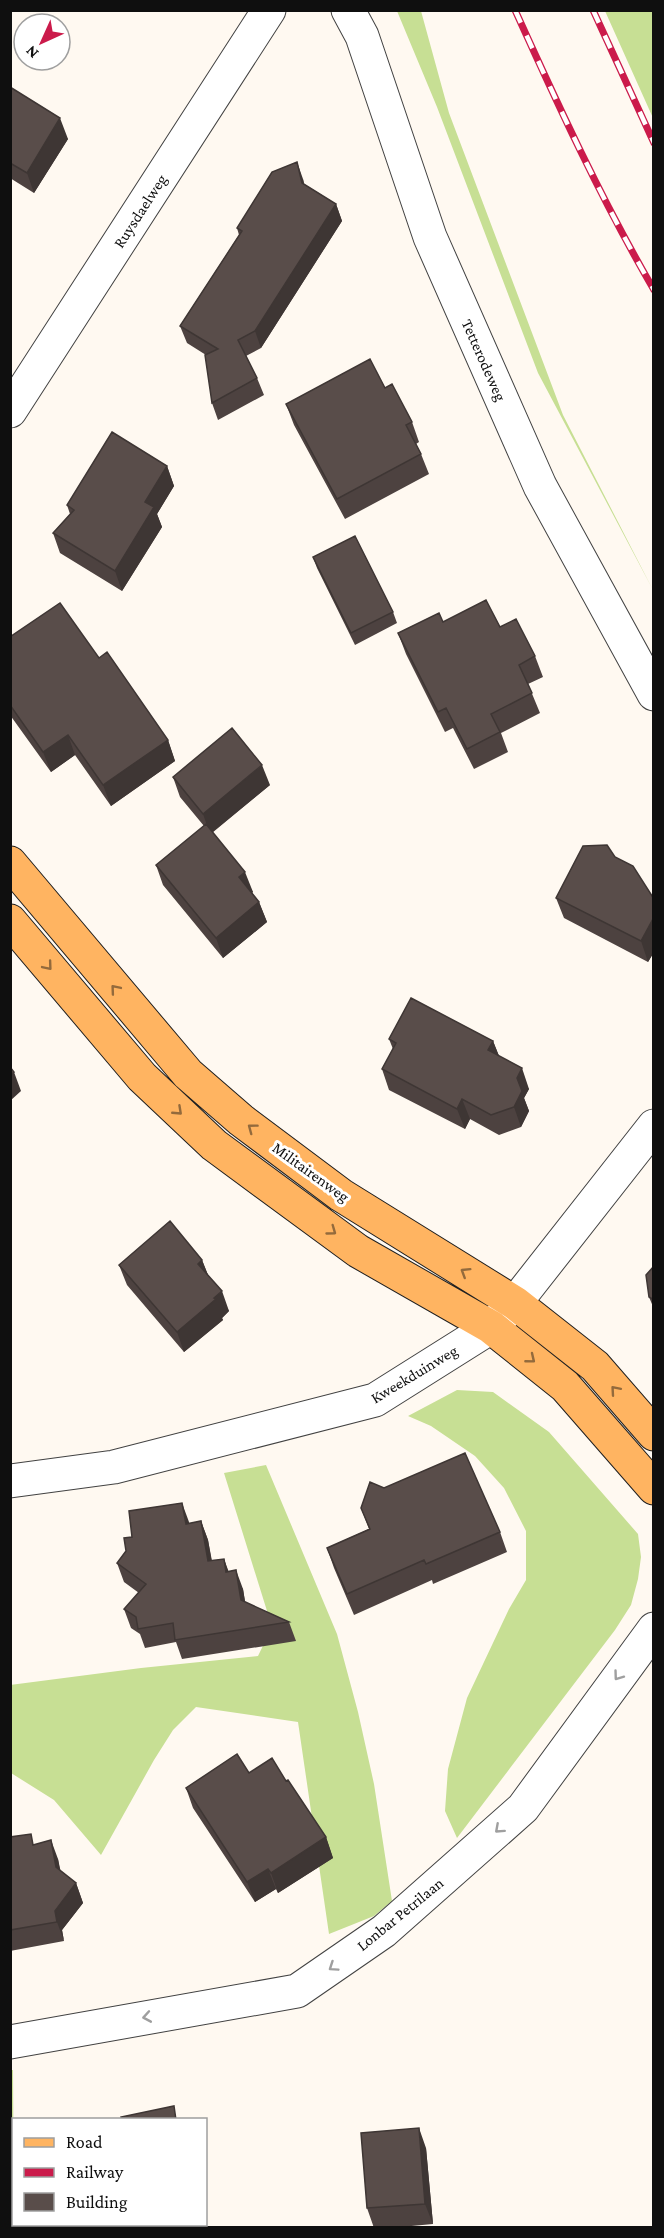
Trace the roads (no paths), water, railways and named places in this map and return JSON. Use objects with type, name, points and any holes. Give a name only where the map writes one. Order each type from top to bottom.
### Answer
[{"type":"main road","name":"Militairenweg","points":[[10,862],[188,1074],[241,1120],[341,1195],[515,1303],[595,1366],[654,1434]]},
{"type":"main road","points":[[10,921],[142,1077],[214,1145],[358,1251],[491,1327],[565,1386],[654,1488]]},
{"type":"street","name":"Ruysdaelweg","points":[[10,411],[268,10]]},
{"type":"street","name":"Tetterodeweg","points":[[348,10],[362,36],[430,237],[540,486],[654,694]]},
{"type":"street","name":"Kweekduinweg","points":[[10,1481],[114,1467],[375,1400],[491,1327],[515,1303],[654,1126]]},
{"type":"street","name":"Lonbar Petrilaan","points":[[10,2042],[297,1991],[384,1931],[523,1808],[654,1629]]},
{"type":"railway","points":[[515,10],[598,186],[654,290]]},
{"type":"railway","points":[[593,10],[654,143]]}]
